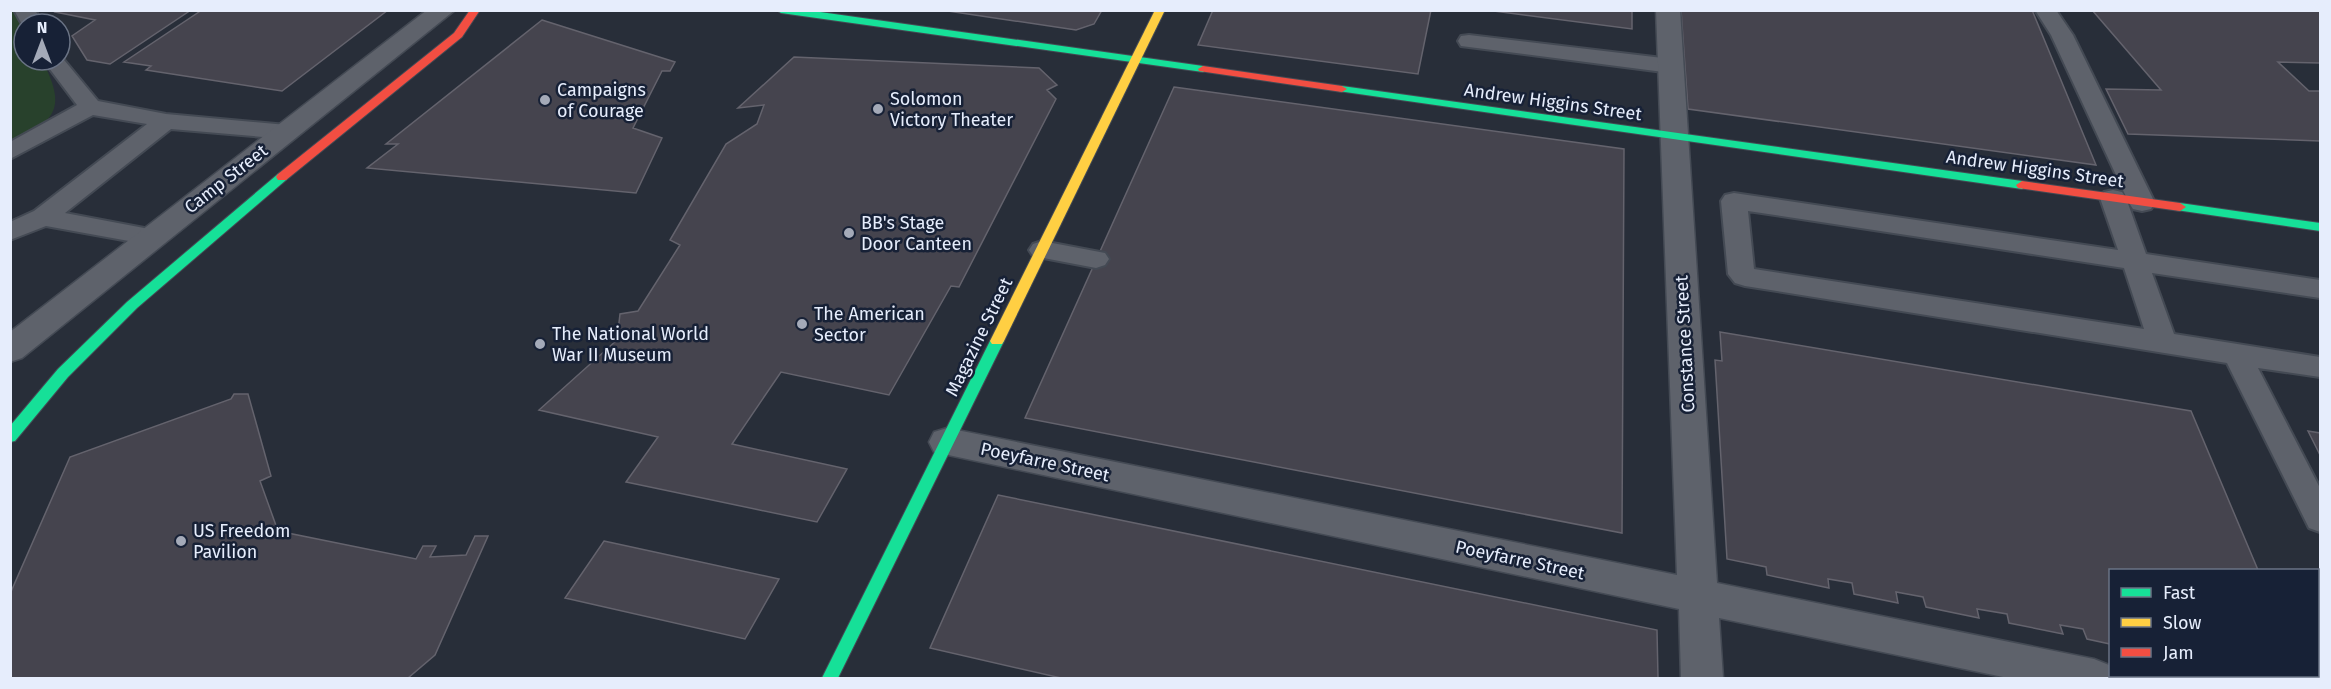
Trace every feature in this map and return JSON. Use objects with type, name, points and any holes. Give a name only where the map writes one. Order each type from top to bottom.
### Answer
[{"type":"main road","points":[[10,437],[63,373],[132,305],[249,203],[458,35],[475,10]]},
{"type":"main road","name":"Andrew Higgins Street","points":[[781,10],[1135,62],[2320,227]]},
{"type":"main road","name":"Magazine Street","points":[[830,678],[1160,10]]},
{"type":"street","name":"Camp Street","points":[[10,350],[443,10]]},
{"type":"street","name":"Constance Street","points":[[1668,10],[1702,678]]},
{"type":"street","name":"Poeyfarre Street","points":[[947,442],[2094,678]]},
{"type":"lane","points":[[2044,10],[2062,35],[2142,202]]},
{"type":"lane","points":[[1469,41],[1671,66]]},
{"type":"lane","points":[[63,72],[90,107]]},
{"type":"lane","points":[[10,152],[90,107],[166,121],[287,132]]},
{"type":"lane","points":[[10,232],[43,217],[166,121]]},
{"type":"lane","points":[[2113,198],[2163,343]]},
{"type":"lane","points":[[2320,289],[1734,201],[1741,274],[1745,277],[2320,367]]},
{"type":"lane","points":[[43,217],[151,237]]},
{"type":"lane","points":[[1041,250],[1096,259]]},
{"type":"lane","points":[[2237,354],[2320,519]]},
{"type":"green space","points":[[12,10],[12,72],[48,72],[55,102],[53,112],[47,120],[11,144]]},
{"type":"building","points":[[57,10],[191,10],[110,64],[87,60],[72,36],[95,20],[72,15],[72,12],[55,12]]},
{"type":"building","points":[[202,10],[388,10],[282,91],[146,70],[151,66],[124,62]]},
{"type":"building","points":[[941,10],[1102,10],[1094,24],[1076,30]]},
{"type":"building","points":[[1213,10],[1431,10],[1418,74],[1198,45]]},
{"type":"building","points":[[1486,10],[1632,10],[1632,29]]},
{"type":"building","points":[[1681,10],[2032,10],[2096,165],[1688,109]]},
{"type":"building","points":[[2092,10],[2320,10],[2320,63],[2278,62],[2309,91],[2320,91],[2320,141],[2128,134],[2106,89],[2161,90]]},
{"type":"building","name":"Campaigns of Courage","points":[[542,20],[675,62],[670,71],[662,71],[633,128],[662,138],[636,193],[367,168],[398,144],[386,144]]},
{"type":"building","points":[[794,57],[1039,68],[1057,85],[1047,90],[1056,99],[959,287],[951,286],[889,395],[781,372],[732,444],[847,469],[817,522],[626,482],[658,437],[539,410],[617,340],[620,314],[638,311],[680,245],[670,240],[726,144],[757,124],[764,105],[738,108]]},
{"type":"building","points":[[1174,87],[1624,149],[1622,533],[1025,418]]},
{"type":"building","points":[[1720,332],[2191,411],[2258,569],[2109,569],[2109,644],[2087,639],[2083,629],[2060,625],[2063,634],[2009,623],[2007,614],[1977,609],[1979,618],[1926,607],[1923,597],[1896,592],[1898,603],[1854,594],[1852,583],[1828,579],[1829,588],[1767,575],[1766,567],[1727,559],[1715,360],[1722,361]]},
{"type":"building","name":"US Freedom Pavilion","points":[[234,394],[248,394],[271,476],[260,481],[278,531],[416,559],[423,546],[436,546],[430,557],[466,555],[475,536],[488,536],[435,655],[408,678],[11,678],[10,594],[70,457],[231,399]]},
{"type":"building","points":[[2308,431],[2320,433],[2320,455]]},
{"type":"building","points":[[998,495],[1657,630],[1658,678],[1061,678],[930,648]]},
{"type":"building","points":[[604,541],[779,579],[745,639],[565,598]]},
{"type":"traffic: fast","points":[[781,10],[1203,69]]},
{"type":"traffic: fast","points":[[1342,89],[2022,185]]},
{"type":"traffic: fast","points":[[10,437],[63,373],[132,305],[282,177]]},
{"type":"traffic: fast","points":[[2180,207],[2320,227]]},
{"type":"traffic: fast","points":[[830,678],[997,341]]},
{"type":"traffic: slow","points":[[997,341],[1160,10]]},
{"type":"traffic: jam","points":[[282,177],[458,35],[475,10]]},
{"type":"traffic: jam","points":[[1203,69],[1342,89]]},
{"type":"traffic: jam","points":[[2022,185],[2180,207]]},
{"type":"place","name":"Campaigns of Courage","points":[[545,100]]},
{"type":"place","name":"Solomon Victory Theater","points":[[878,109]]},
{"type":"place","name":"BB's Stage Door Canteen","points":[[849,233]]},
{"type":"place","name":"The American Sector","points":[[802,324]]},
{"type":"place","name":"The National World War II Museum","points":[[540,344]]},
{"type":"place","name":"US Freedom Pavilion","points":[[181,541]]}]
